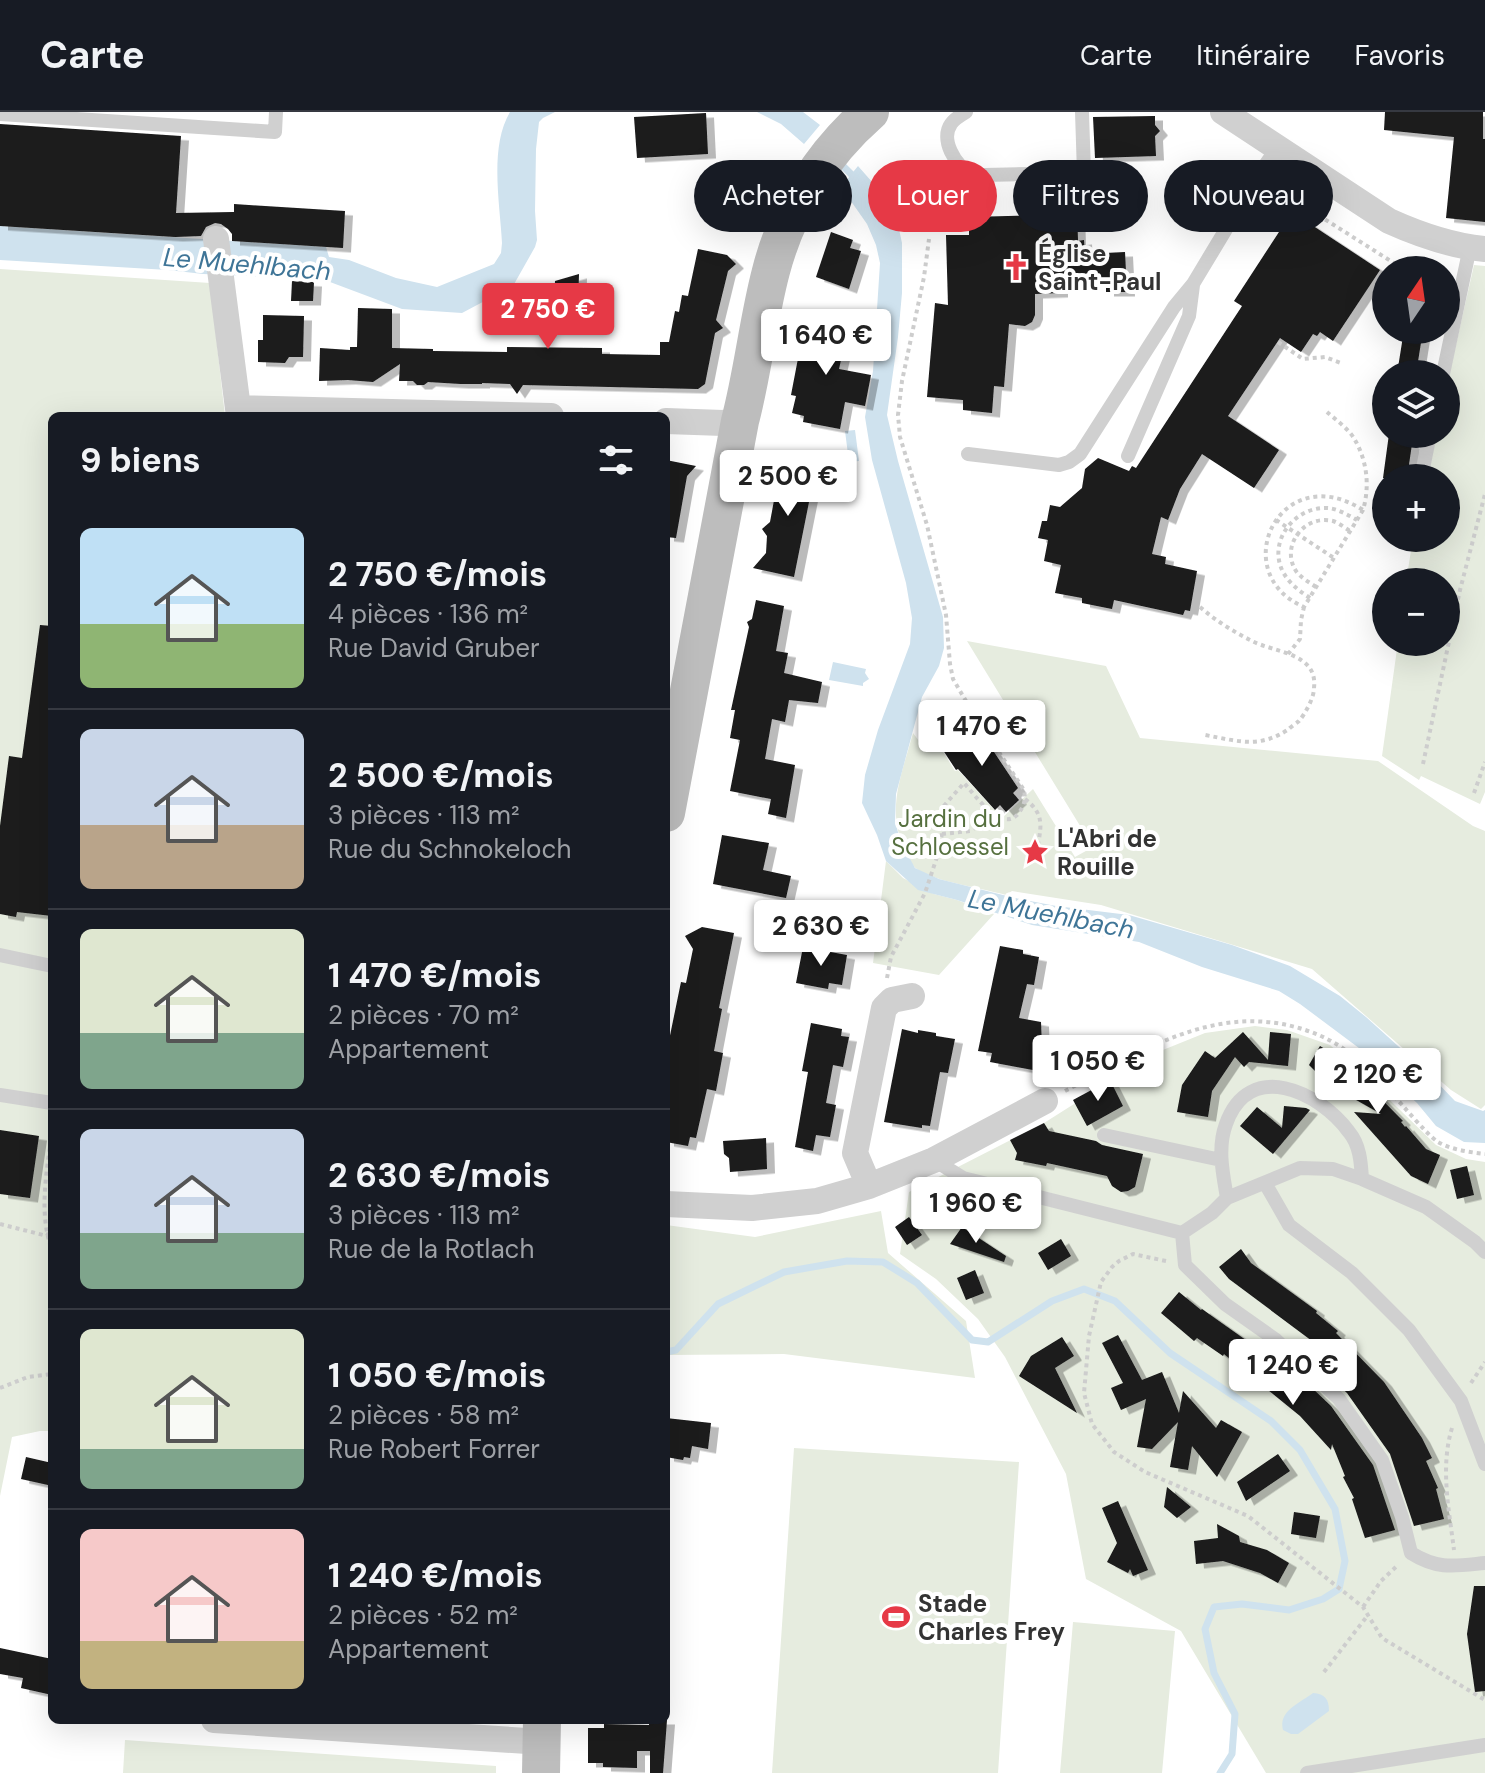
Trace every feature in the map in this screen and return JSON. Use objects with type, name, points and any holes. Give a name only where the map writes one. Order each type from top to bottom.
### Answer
[{"type":"street","points":[[1223,112],[1389,221],[1415,232],[1478,248]]},
{"type":"street","points":[[670,792],[768,282],[776,253],[798,202],[846,136]]},
{"type":"street","points":[[216,239],[239,412]]},
{"type":"street","points":[[670,421],[740,421]]},
{"type":"street","points":[[869,1186],[855,1153],[884,1008],[892,1000],[912,996]]},
{"type":"street","points":[[670,1204],[752,1208],[817,1201],[869,1186],[934,1160],[1045,1101]]},
{"type":"street","points":[[266,1724],[542,1745]]},
{"type":"lane","points":[[0,114],[275,132],[276,112]]},
{"type":"lane","points":[[966,112],[951,123],[947,133],[948,143],[956,160],[965,169],[984,175],[1084,173],[1082,112]]},
{"type":"lane","points":[[1269,160],[1277,148]]},
{"type":"lane","points":[[968,454],[1059,465],[1080,454],[1224,232]]},
{"type":"lane","points":[[1447,360],[1478,248]]},
{"type":"lane","points":[[1128,456],[1189,316],[1193,284]]},
{"type":"lane","points":[[0,955],[48,965]]},
{"type":"lane","points":[[1227,1198],[1221,1160],[1225,1126],[1235,1104],[1250,1092],[1267,1086],[1295,1090],[1323,1106],[1350,1133],[1360,1153],[1362,1179]]},
{"type":"lane","points":[[0,1095],[48,1102]]},
{"type":"lane","points":[[1104,1135],[1221,1160]]},
{"type":"lane","points":[[934,1160],[963,1178],[1182,1233],[1212,1213],[1227,1198],[1300,1168],[1333,1169],[1426,1207],[1482,1243]]},
{"type":"lane","points":[[1265,1183],[1289,1225],[1352,1273],[1409,1330],[1461,1401],[1485,1464]]},
{"type":"lane","points":[[1182,1233],[1185,1265],[1225,1304],[1276,1340],[1339,1399],[1382,1460],[1411,1553],[1427,1562],[1446,1567],[1485,1563]]},
{"type":"lane","points":[[1307,1773],[1485,1745]]},
{"type":"path","points":[[1333,224],[1383,256]]},
{"type":"path","points":[[884,1008],[891,957],[925,893],[940,848],[942,808],[964,783],[995,815],[1006,820],[1012,819],[1020,811],[1025,799],[1024,790],[953,679],[946,615],[927,525],[900,437],[898,415],[902,381],[929,239]]},
{"type":"path","points":[[1278,342],[1303,359],[1325,357],[1341,363]]},
{"type":"path","points":[[1288,654],[1300,639],[1304,607],[1363,510],[1367,486],[1365,463],[1354,438],[1327,412]]},
{"type":"path","points":[[1423,764],[1460,590],[1485,494]]},
{"type":"path","points":[[1304,607],[1287,597],[1269,575],[1267,542],[1276,520],[1291,504],[1325,495],[1344,499],[1363,510]]},
{"type":"path","points":[[1310,598],[1295,587],[1281,569],[1279,549],[1287,527],[1296,517],[1316,509],[1337,510],[1357,520]]},
{"type":"path","points":[[1276,520],[1334,558]]},
{"type":"path","points":[[1316,587],[1302,578],[1292,562],[1292,546],[1297,534],[1303,527],[1321,521],[1333,521],[1350,531]]},
{"type":"path","points":[[1200,607],[1253,642],[1304,661],[1315,676],[1313,696],[1298,722],[1266,741],[1205,735]]},
{"type":"path","points":[[1474,793],[1485,762]]},
{"type":"path","points":[[1025,799],[1040,816],[1038,844]]},
{"type":"path","points":[[942,834],[970,831],[995,815]]},
{"type":"path","points":[[48,1164],[45,1185],[48,1223]]},
{"type":"path","points":[[0,1224],[48,1236]]},
{"type":"path","points":[[1185,1265],[1133,1254],[1112,1267],[1101,1282],[1089,1336],[1084,1393],[1092,1424],[1114,1452],[1145,1472],[1248,1516],[1363,1607],[1382,1638],[1485,1700]]},
{"type":"path","points":[[1456,1566],[1446,1493],[1447,1444],[1461,1401],[1485,1362]]},
{"type":"path","points":[[0,1388],[28,1377],[48,1374]]},
{"type":"path","points":[[1363,1607],[1381,1581],[1411,1553]]},
{"type":"path","points":[[1324,1672],[1368,1615]]},
{"type":"green space","points":[[1474,265],[1485,266],[1485,792],[1480,804],[1421,776],[1419,780],[1382,756],[1396,656],[1460,656],[1460,568],[1408,568],[1411,552],[1460,552],[1460,464],[1429,464],[1433,448],[1460,448],[1460,360],[1453,360],[1456,344],[1460,344],[1460,327]]},
{"type":"green space","points":[[0,269],[210,283],[225,412],[48,412],[48,1431],[12,1437],[0,1496]]},
{"type":"green space","points":[[967,641],[1106,666],[1140,738],[1378,761],[1485,831],[1485,1105],[1481,1109],[1451,1090],[1312,969],[1101,905],[1012,891],[1006,895],[946,881],[915,868],[900,838],[896,808],[900,778],[913,733],[922,745],[934,737],[955,771],[958,770],[1002,818],[1033,789],[1075,857],[1093,847]]},
{"type":"green space","name":"Jardin du Schloessel","points":[[886,861],[903,878],[934,894],[994,914],[939,975],[873,963]]},
{"type":"green space","points":[[1255,1026],[1287,1030],[1330,1045],[1436,1145],[1466,1159],[1485,1162],[1485,1773],[1266,1773],[1181,1631],[1086,1579],[1066,1474],[1005,1357],[978,1319],[936,1279],[900,1254],[909,1192],[1044,1123],[1153,1054],[1205,1033]]},
{"type":"green space","points":[[881,1211],[888,1253],[966,1321],[975,1378],[784,1354],[670,1355],[670,1226],[755,1237]]},
{"type":"green space","name":"Stade Charles Frey","points":[[794,1448],[1019,1462],[998,1773],[772,1773]]},
{"type":"green space","points":[[1073,1622],[1175,1631],[1162,1773],[1060,1773]]},
{"type":"green space","points":[[125,1740],[496,1766],[496,1773],[123,1773]]},
{"type":"water","points":[[510,112],[555,112],[539,122],[536,149],[537,240],[513,286],[462,313],[402,309],[322,279],[0,260],[0,226],[326,247],[329,257],[349,260],[396,278],[437,287],[494,264],[501,253],[498,159]]},
{"type":"water","points":[[757,112],[803,112],[820,125],[804,144],[781,124]]},
{"type":"water","points":[[858,166],[868,177],[868,226],[852,203],[852,173]]},
{"type":"water","points":[[870,232],[900,232],[902,293],[887,415],[943,617],[944,648],[939,666],[922,697],[896,794],[895,822],[901,842],[915,868],[939,879],[1015,898],[1129,915],[1232,945],[1290,966],[1340,996],[1366,1017],[1455,1101],[1485,1110],[1485,1143],[1464,1142],[1436,1126],[1375,1060],[1279,991],[1202,967],[1139,942],[1032,925],[918,890],[886,861],[862,803],[865,775],[878,730],[910,644],[912,618],[906,583],[872,460],[865,417],[873,371],[880,263]]},
{"type":"water","points":[[855,430],[859,461],[849,462],[845,431]]},
{"type":"water","points":[[833,662],[866,669],[869,679],[863,686],[829,680]]},
{"type":"water","points":[[1313,1693],[1326,1698],[1329,1711],[1298,1734],[1283,1730],[1282,1723],[1287,1713]]},
{"type":"building","points":[[1385,112],[1483,112],[1485,222],[1446,218],[1454,137],[1384,130]]},
{"type":"building","points":[[706,113],[708,154],[637,158],[634,117]]},
{"type":"building","points":[[1155,116],[1155,125],[1160,131],[1155,136],[1156,156],[1095,158],[1093,117]]},
{"type":"building","points":[[0,124],[181,136],[176,213],[234,212],[234,204],[345,211],[343,248],[232,241],[228,229],[215,223],[206,227],[201,236],[175,237],[0,226]]},
{"type":"building","points":[[997,216],[1013,216],[1013,232],[1078,232],[1078,241],[1084,240],[1085,254],[1125,252],[1127,292],[1106,292],[1106,281],[1060,283],[1060,293],[1035,294],[1032,322],[1025,326],[1009,324],[1004,387],[994,386],[992,413],[963,410],[963,400],[927,397],[935,303],[948,305],[946,235],[997,232]]},
{"type":"building","points":[[831,232],[853,240],[850,248],[861,251],[849,289],[816,277]]},
{"type":"building","points":[[1279,232],[1322,232],[1372,265],[1372,282],[1333,341],[1320,332],[1317,336],[1313,334],[1301,352],[1280,338],[1228,416],[1279,450],[1254,488],[1202,454],[1180,489],[1168,520],[1161,517],[1152,554],[1166,557],[1165,564],[1197,571],[1190,611],[1185,610],[1183,615],[1114,600],[1112,609],[1082,603],[1082,598],[1055,593],[1061,565],[1044,561],[1048,540],[1038,538],[1042,521],[1047,521],[1050,505],[1060,507],[1082,488],[1085,469],[1098,458],[1129,471],[1132,466],[1136,468],[1242,306],[1234,301]]},
{"type":"building","points":[[698,249],[727,255],[736,264],[728,271],[716,320],[723,328],[715,333],[705,384],[698,389],[523,385],[517,394],[510,384],[428,382],[417,385],[413,381],[399,381],[400,364],[373,382],[319,381],[320,348],[350,350],[350,347],[357,347],[358,308],[392,309],[392,348],[507,352],[507,347],[602,348],[602,354],[660,355],[660,342],[669,342],[675,311],[679,312],[682,295],[688,296]]},
{"type":"building","points":[[579,274],[578,304],[554,303],[555,281]]},
{"type":"building","points":[[292,281],[314,282],[313,301],[291,301]]},
{"type":"building","points":[[263,315],[304,316],[303,357],[289,357],[285,363],[258,362],[258,340],[263,340]]},
{"type":"building","points":[[805,322],[848,328],[839,369],[871,375],[865,406],[845,402],[840,429],[803,422],[804,416],[792,413],[796,396],[791,395]]},
{"type":"building","points":[[1402,344],[1421,344],[1418,360],[1399,360]]},
{"type":"building","points":[[1387,448],[1411,448],[1409,464],[1385,464]]},
{"type":"building","points":[[779,460],[816,467],[794,577],[753,568],[766,553],[767,536],[762,529],[770,522]]},
{"type":"building","points":[[670,461],[696,466],[687,476],[676,538],[670,537]]},
{"type":"building","points":[[756,600],[784,606],[776,651],[788,653],[784,673],[822,682],[818,703],[789,700],[785,722],[772,719],[765,759],[795,765],[786,818],[768,814],[771,799],[730,791],[740,740],[730,738],[735,710],[731,710],[749,627],[747,622],[752,619]]},
{"type":"building","points":[[40,625],[48,626],[48,916],[17,912],[16,917],[0,914],[0,826],[9,756],[22,758]]},
{"type":"building","points":[[976,725],[1018,788],[1013,793],[1019,800],[1006,812],[1000,805],[995,810],[956,770],[941,747]]},
{"type":"building","points":[[722,835],[769,843],[763,870],[791,876],[786,898],[713,884]]},
{"type":"building","points":[[702,927],[734,933],[714,1051],[723,1053],[716,1091],[707,1089],[696,1138],[690,1137],[688,1146],[670,1143],[670,1036],[681,982],[686,983],[693,949],[685,936]]},
{"type":"building","points":[[1000,946],[1039,957],[1034,985],[1027,984],[1019,1018],[1041,1022],[1042,1048],[1033,1070],[990,1062],[992,1053],[978,1051]]},
{"type":"building","points":[[803,947],[847,955],[842,985],[829,983],[828,989],[796,983]]},
{"type":"building","points":[[811,1023],[842,1029],[841,1036],[849,1037],[843,1067],[833,1065],[826,1103],[836,1105],[830,1137],[816,1135],[813,1151],[795,1147],[808,1072],[802,1071]]},
{"type":"building","points":[[902,1029],[955,1039],[948,1073],[940,1072],[930,1126],[922,1125],[922,1128],[884,1122]]},
{"type":"building","points":[[1243,1032],[1268,1060],[1270,1032],[1291,1034],[1288,1066],[1249,1062],[1244,1067],[1235,1057],[1212,1091],[1208,1117],[1177,1112],[1182,1085],[1205,1051],[1215,1058]]},
{"type":"building","points":[[1320,1046],[1343,1060],[1426,1149],[1440,1155],[1428,1184],[1411,1176],[1354,1112],[1381,1114],[1328,1084],[1309,1065]]},
{"type":"building","points":[[1110,1080],[1123,1106],[1087,1126],[1073,1100]]},
{"type":"building","points":[[1284,1106],[1310,1110],[1273,1154],[1240,1126],[1257,1107],[1282,1128]]},
{"type":"building","points":[[1044,1123],[1049,1131],[1143,1154],[1135,1187],[1121,1192],[1112,1186],[1107,1176],[1047,1163],[1046,1166],[1015,1160],[1017,1153],[1010,1140]]},
{"type":"building","points":[[0,1130],[39,1136],[30,1198],[0,1194]]},
{"type":"building","points":[[766,1138],[767,1169],[730,1172],[723,1141]]},
{"type":"building","points":[[1467,1166],[1474,1195],[1457,1199],[1450,1170]]},
{"type":"building","points":[[909,1217],[922,1235],[907,1245],[895,1227]]},
{"type":"building","points":[[962,1227],[1006,1256],[1004,1262],[950,1244]]},
{"type":"building","points":[[1061,1239],[1071,1256],[1048,1270],[1038,1253]]},
{"type":"building","points":[[1241,1249],[1251,1263],[1317,1311],[1384,1382],[1432,1458],[1426,1461],[1438,1488],[1444,1519],[1414,1526],[1390,1454],[1347,1393],[1303,1352],[1312,1341],[1229,1279],[1219,1267]]},
{"type":"building","points":[[975,1270],[984,1293],[966,1300],[957,1278]]},
{"type":"building","points":[[1179,1292],[1250,1343],[1253,1340],[1288,1370],[1290,1367],[1331,1406],[1373,1465],[1395,1530],[1365,1538],[1354,1498],[1332,1444],[1331,1450],[1300,1416],[1224,1354],[1197,1338],[1194,1341],[1161,1313]]},
{"type":"building","points":[[1118,1335],[1142,1380],[1162,1372],[1179,1413],[1183,1391],[1216,1428],[1221,1420],[1242,1432],[1217,1477],[1192,1446],[1188,1470],[1170,1467],[1178,1422],[1152,1449],[1137,1447],[1146,1399],[1121,1410],[1111,1388],[1123,1383],[1102,1343]]},
{"type":"building","points":[[1062,1337],[1074,1356],[1055,1368],[1077,1413],[1019,1376],[1031,1356]]},
{"type":"building","points":[[670,1418],[711,1423],[708,1449],[692,1446],[690,1458],[684,1457],[683,1460],[670,1458]]},
{"type":"building","points":[[1278,1454],[1290,1471],[1246,1501],[1237,1482]]},
{"type":"building","points":[[26,1457],[48,1462],[48,1485],[21,1479]]},
{"type":"building","points":[[1167,1487],[1191,1507],[1177,1518],[1164,1507]]},
{"type":"building","points":[[1118,1501],[1148,1570],[1133,1576],[1130,1569],[1128,1573],[1107,1562],[1117,1543],[1102,1508]]},
{"type":"building","points":[[1294,1512],[1320,1516],[1316,1538],[1291,1534]]},
{"type":"building","points":[[1217,1524],[1239,1536],[1240,1542],[1267,1550],[1289,1563],[1278,1583],[1260,1573],[1223,1561],[1196,1564],[1194,1541],[1218,1538]]},
{"type":"building","points":[[1474,1586],[1485,1586],[1485,1691],[1475,1692],[1467,1634]]},
{"type":"building","points":[[0,1648],[48,1658],[48,1694],[21,1688],[23,1678],[0,1674]]},
{"type":"building","points":[[604,1724],[667,1724],[663,1773],[650,1773],[650,1751],[637,1751],[637,1768],[603,1767],[603,1763],[588,1763],[588,1728],[604,1728]]},
{"type":"waterway","name":"Le Muehlbach","points":[[852,175],[858,181]]},
{"type":"waterway","name":"Le Muehlbach","points":[[670,1351],[676,1350],[718,1304],[784,1272],[847,1261],[883,1262],[917,1283],[972,1340],[988,1342],[1052,1301],[1084,1289],[1115,1301],[1170,1353],[1271,1421],[1300,1450],[1335,1509],[1345,1561],[1339,1589],[1323,1599],[1289,1610],[1242,1604],[1214,1607],[1205,1629],[1214,1673],[1235,1714],[1232,1754],[1220,1773]]},
{"type":"place","name":"Église Saint-Paul","points":[[1016,267]]},
{"type":"place","name":"L'Abri de Rouille","points":[[1035,852]]},
{"type":"place","name":"Stade Charles Frey","points":[[896,1617]]}]
